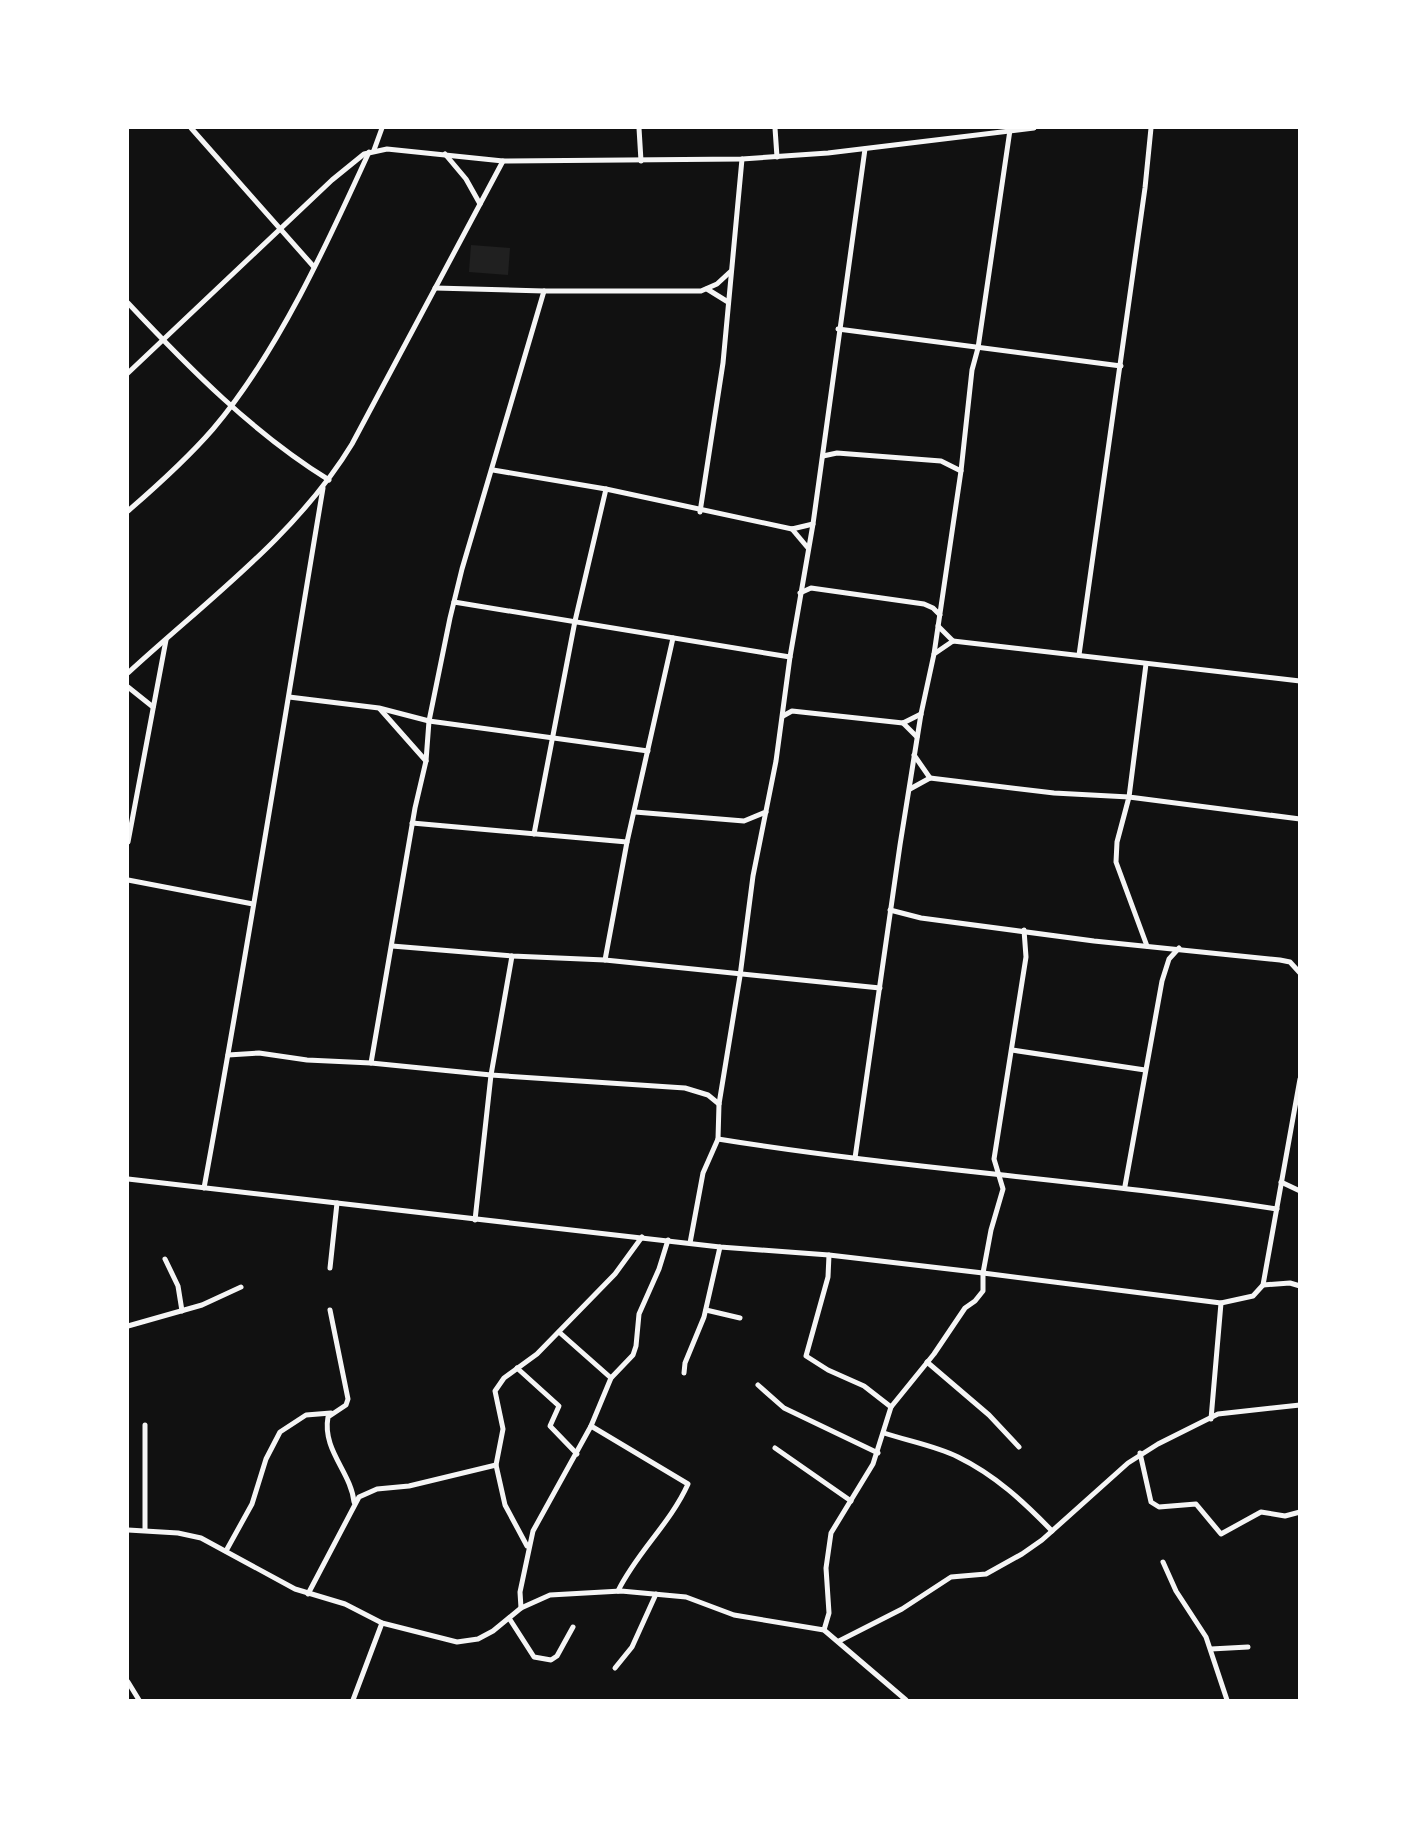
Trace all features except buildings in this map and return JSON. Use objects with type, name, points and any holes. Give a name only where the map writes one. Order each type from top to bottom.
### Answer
[{"type":"street","points":[[191,128],[314,267]]},
{"type":"street","points":[[128,511],[178,466],[231,405],[256,368],[314,267],[382,128]]},
{"type":"street","points":[[379,134],[387,128]]},
{"type":"street","points":[[639,128],[641,161]]},
{"type":"street","points":[[775,128],[777,157]]},
{"type":"street","points":[[128,374],[349,165],[371,151],[402,149],[502,161],[742,159],[865,149],[1034,128]]},
{"type":"street","points":[[1079,655],[1121,366],[1151,128]]},
{"type":"street","points":[[855,1158],[914,755],[940,615],[961,471],[972,370],[978,348],[1010,130]]},
{"type":"street","points":[[690,1243],[703,1173],[718,1139],[719,1104],[741,976],[753,876],[766,812],[813,524],[838,329],[865,149]]},
{"type":"street","points":[[445,154],[466,179],[480,204]]},
{"type":"street","points":[[700,512],[723,363],[742,159]]},
{"type":"street","points":[[128,673],[301,514],[329,480],[352,444],[502,161]]},
{"type":"street","points":[[707,289],[731,271]]},
{"type":"street","points":[[435,288],[544,291],[707,289],[728,302]]},
{"type":"street","points":[[371,1063],[412,823],[426,761],[429,721],[454,602],[544,291]]},
{"type":"street","points":[[128,303],[162,340],[231,405],[295,458],[329,480]]},
{"type":"street","points":[[838,329],[1121,366]]},
{"type":"street","points":[[823,456],[837,453],[941,461],[961,471]]},
{"type":"street","points":[[493,470],[606,489],[700,512],[792,530],[813,524]]},
{"type":"street","points":[[204,1188],[323,488]]},
{"type":"street","points":[[534,834],[575,621],[606,489]]},
{"type":"street","points":[[792,530],[808,548]]},
{"type":"street","points":[[800,593],[811,588],[924,604],[933,608],[940,615]]},
{"type":"street","points":[[454,602],[790,657]]},
{"type":"street","points":[[938,626],[953,641],[1299,681]]},
{"type":"street","points":[[605,960],[627,842],[673,638]]},
{"type":"street","points":[[128,842],[166,640]]},
{"type":"street","points":[[934,654],[953,641]]},
{"type":"street","points":[[1146,664],[1129,797],[1117,842],[1116,862],[1147,946]]},
{"type":"street","points":[[128,687],[153,707]]},
{"type":"street","points":[[289,697],[379,708],[429,721],[552,736],[648,751]]},
{"type":"street","points":[[379,708],[426,761]]},
{"type":"street","points":[[782,716],[792,711],[903,723],[921,714]]},
{"type":"street","points":[[903,723],[917,737]]},
{"type":"street","points":[[914,755],[930,778]]},
{"type":"street","points":[[909,790],[930,778],[1054,793],[1129,797],[1299,819]]},
{"type":"street","points":[[634,812],[744,821],[766,812]]},
{"type":"street","points":[[412,823],[627,842]]},
{"type":"street","points":[[128,880],[253,904]]},
{"type":"street","points":[[890,910],[921,918],[1147,946],[1290,962],[1299,960]]},
{"type":"street","points":[[824,1630],[830,1613],[826,1568],[828,1542],[878,1453],[891,1407],[927,1362],[965,1308],[983,1291],[983,1273],[991,1230],[1003,1189],[994,1159],[1026,957],[1024,930]]},
{"type":"street","points":[[392,946],[512,956],[605,960],[741,976],[880,988]]},
{"type":"street","points":[[1125,1186],[1165,968],[1169,959],[1179,948]]},
{"type":"street","points":[[475,1220],[491,1075],[512,956]]},
{"type":"street","points":[[1290,962],[1299,973]]},
{"type":"street","points":[[1012,1050],[1145,1070]]},
{"type":"street","points":[[228,1055],[258,1053],[307,1060],[685,1088],[708,1095],[719,1104]]},
{"type":"street","points":[[128,1179],[720,1247],[983,1273],[1221,1303],[1253,1296],[1263,1285],[1299,1078]]},
{"type":"street","points":[[718,1139],[838,1158],[1125,1186],[1278,1209]]},
{"type":"street","points":[[1281,1182],[1299,1191]]},
{"type":"street","points":[[330,1268],[337,1203]]},
{"type":"street","points":[[528,1548],[505,1505],[496,1465],[503,1429],[495,1391],[504,1378],[559,1332],[615,1274],[642,1237]]},
{"type":"street","points":[[521,1608],[519,1599],[528,1548],[540,1517],[577,1454],[611,1378],[633,1354],[639,1314],[659,1269],[668,1240]]},
{"type":"street","points":[[684,1373],[684,1363],[701,1330],[720,1247]]},
{"type":"street","points":[[829,1256],[826,1286],[806,1356],[828,1370],[864,1386],[891,1407]]},
{"type":"street","points":[[165,1259],[178,1286],[182,1311]]},
{"type":"street","points":[[1263,1285],[1290,1283],[1299,1286]]},
{"type":"street","points":[[128,1326],[202,1305],[241,1287]]},
{"type":"street","points":[[1211,1419],[1221,1303]]},
{"type":"street","points":[[226,1551],[252,1504],[266,1459],[280,1432],[306,1415],[331,1413],[346,1405],[348,1400],[330,1310]]},
{"type":"street","points":[[706,1310],[740,1318]]},
{"type":"street","points":[[559,1332],[611,1378]]},
{"type":"street","points":[[927,1362],[996,1422],[1019,1447]]},
{"type":"street","points":[[518,1368],[559,1406],[550,1426],[577,1454]]},
{"type":"street","points":[[758,1385],[784,1408],[878,1453]]},
{"type":"street","points":[[839,1641],[902,1609],[951,1577],[974,1576],[994,1570],[1022,1554],[1052,1531],[1140,1453],[1218,1414],[1299,1404]]},
{"type":"street","points":[[331,1413],[327,1422],[330,1446],[353,1493],[354,1509]]},
{"type":"street","points":[[145,1425],[145,1530]]},
{"type":"street","points":[[591,1426],[688,1484],[672,1512],[633,1562],[618,1591]]},
{"type":"street","points":[[884,1433],[956,1456],[986,1472],[1017,1496],[1052,1531]]},
{"type":"street","points":[[775,1448],[851,1501]]},
{"type":"street","points":[[1140,1453],[1151,1502],[1160,1507],[1196,1504],[1221,1534],[1261,1512],[1285,1516],[1299,1512]]},
{"type":"street","points":[[308,1594],[354,1509],[355,1502],[367,1492],[409,1486],[496,1465]]},
{"type":"street","points":[[128,1530],[188,1535],[226,1551],[279,1582],[308,1594],[345,1604],[382,1623],[464,1642],[494,1631],[521,1608],[550,1595],[618,1591],[656,1594],[704,1602],[734,1615],[824,1630],[906,1701]]},
{"type":"street","points":[[1163,1562],[1176,1592],[1206,1637],[1227,1701]]},
{"type":"street","points":[[615,1668],[632,1647],[656,1594]]},
{"type":"street","points":[[509,1617],[534,1657],[550,1660],[557,1656],[573,1627]]},
{"type":"street","points":[[352,1701],[382,1623]]},
{"type":"street","points":[[1211,1649],[1248,1647]]},
{"type":"street","points":[[128,1682],[139,1701]]},
{"type":"shaded area","points":[[471,245],[510,248],[508,275],[469,272]]}]
